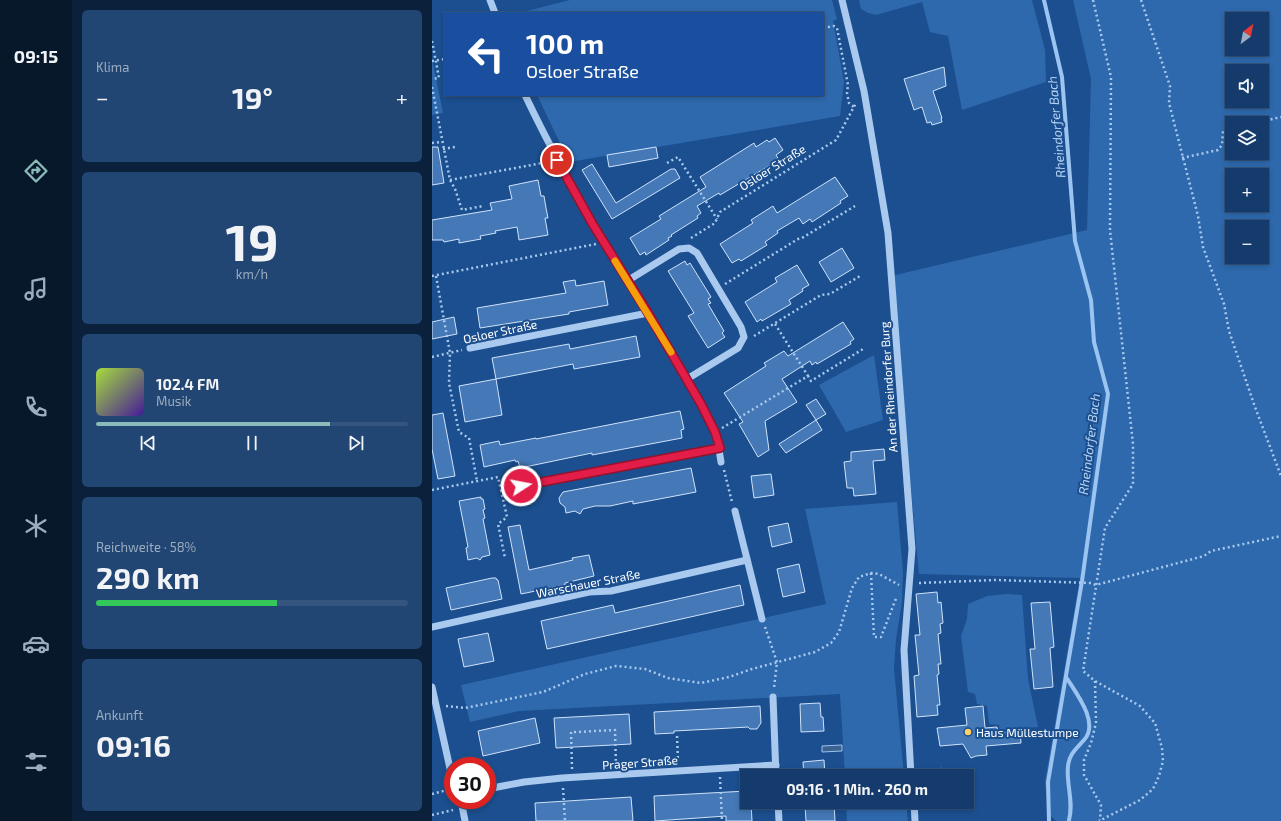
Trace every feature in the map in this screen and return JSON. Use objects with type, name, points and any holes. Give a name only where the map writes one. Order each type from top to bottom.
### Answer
[{"type":"street","points":[[490,0],[495,12]]},
{"type":"street","name":"An der Rheindorfer Burg","points":[[842,0],[864,91],[888,233],[912,549],[904,650],[911,769]]},
{"type":"street","points":[[525,96],[557,160],[604,243],[648,313],[701,404],[715,432],[720,448],[721,462]]},
{"type":"street","points":[[628,281],[679,250],[689,248],[696,253],[718,288],[741,327],[744,337],[738,348],[687,379]]},
{"type":"street","name":"Osloer Straße","points":[[470,348],[648,313]]},
{"type":"street","points":[[521,486],[720,448]]},
{"type":"street","points":[[735,511],[762,619]]},
{"type":"street","name":"Warschauer Straße","points":[[432,627],[588,592],[611,591],[747,560]]},
{"type":"street","points":[[432,688],[434,706],[447,757]]},
{"type":"street","points":[[773,697],[776,769]]},
{"type":"street","name":"Prager Straße","points":[[496,787],[524,782],[562,778],[776,765]]},
{"type":"street","points":[[463,809],[465,821]]},
{"type":"street","points":[[778,809],[779,821]]},
{"type":"street","points":[[914,809],[915,821]]},
{"type":"path","points":[[1093,0],[1111,77],[1110,230],[1133,444],[1133,484],[1105,528],[1083,671],[1095,681],[1140,706],[1155,723],[1160,737],[1163,761],[1159,776],[1152,789],[1140,800],[1100,821]]},
{"type":"path","points":[[1141,0],[1170,86],[1169,104],[1198,216],[1203,247],[1224,304],[1230,332],[1254,407],[1281,476]]},
{"type":"path","points":[[824,28],[834,26],[837,28],[848,84],[847,94],[849,103],[854,107]]},
{"type":"path","points":[[432,41],[434,61],[439,78],[432,79]]},
{"type":"path","points":[[434,61],[444,59]]},
{"type":"path","points":[[432,87],[450,180],[455,189],[462,210],[483,206]]},
{"type":"path","name":"Osloer Straße","points":[[679,250],[687,240],[715,223],[720,212],[836,140],[864,91]]},
{"type":"path","points":[[1269,120],[1281,117]]},
{"type":"path","points":[[1182,158],[1218,150],[1222,145],[1222,131],[1225,130]]},
{"type":"path","points":[[432,143],[442,142]]},
{"type":"path","points":[[443,150],[455,148]]},
{"type":"path","points":[[667,163],[678,156],[717,219]]},
{"type":"path","points":[[450,180],[557,160]]},
{"type":"path","points":[[718,288],[798,238],[802,238],[855,206]]},
{"type":"path","points":[[432,276],[604,243]]},
{"type":"path","name":"Osloer Straße","points":[[436,276],[450,353],[449,383],[459,432],[469,438],[477,481]]},
{"type":"path","points":[[744,337],[752,337],[821,295],[830,294],[860,276]]},
{"type":"path","points":[[775,324],[811,381],[863,349]]},
{"type":"path","name":"Osloer Straße","points":[[432,357],[470,348]]},
{"type":"path","points":[[715,432],[808,376]]},
{"type":"path","points":[[721,462],[735,511]]},
{"type":"path","points":[[432,490],[498,477],[506,517],[498,524],[505,558]]},
{"type":"path","points":[[501,490],[521,486]]},
{"type":"path","points":[[871,573],[874,637],[881,637],[902,586],[910,583],[995,580],[1072,582],[1092,583],[1096,585],[1204,556],[1210,551],[1281,536]]},
{"type":"path","points":[[434,706],[465,708],[500,702],[543,692],[585,674],[616,666],[645,669],[668,678],[701,683],[729,677],[752,669],[815,652],[831,643],[839,632],[852,588],[859,577],[871,573],[879,574],[902,586]]},
{"type":"path","points":[[762,619],[777,662],[773,697]]},
{"type":"path","points":[[1095,681],[1096,723],[1091,743],[1084,760],[1084,775],[1101,805],[1100,821]]},
{"type":"path","points":[[573,778],[570,732],[615,730],[616,775]]},
{"type":"path","points":[[677,736],[678,771]]},
{"type":"path","points":[[719,768],[722,821]]},
{"type":"path","points":[[562,778],[565,821]]},
{"type":"path","points":[[432,794],[444,791]]},
{"type":"path","points":[[432,815],[459,809]]},
{"type":"shaded area","points":[[570,0],[832,0],[837,19],[833,21],[844,82],[840,116],[569,162],[537,96],[824,96],[824,12],[523,12]]},
{"type":"shaded area","points":[[859,0],[1032,0],[1045,50],[1046,82],[962,110],[948,36],[930,32],[922,2],[876,15],[861,9]]},
{"type":"shaded area","points":[[1073,0],[1281,0],[1281,821],[1056,821],[1048,813],[1045,781],[1080,578],[919,574],[891,276],[1087,230],[1091,79]]},
{"type":"shaded area","points":[[432,58],[443,113],[432,115]]},
{"type":"shaded area","points":[[874,355],[883,420],[846,432],[819,385]]},
{"type":"shaded area","points":[[897,502],[903,573],[902,602],[896,639],[894,669],[903,769],[845,769],[840,694],[519,711],[470,722],[461,685],[826,604],[805,509]]},
{"type":"shaded area","points":[[1007,594],[1022,595],[1028,679],[1038,727],[1000,730],[999,725],[989,724],[987,706],[977,704],[975,694],[968,692],[961,636],[967,619],[968,604],[987,596]]},
{"type":"shaded area","points":[[842,745],[842,751],[822,752],[822,746]]},
{"type":"shaded area","points":[[846,809],[907,809],[908,821],[847,821]]},
{"type":"building","points":[[944,67],[946,86],[933,91],[942,122],[932,125],[931,122],[927,123],[922,107],[914,110],[904,79]]},
{"type":"building","points":[[775,138],[783,150],[776,155],[779,160],[720,195],[719,193],[697,206],[701,213],[697,216],[698,218],[671,235],[672,236],[668,238],[669,240],[646,255],[645,252],[640,255],[630,238],[661,219],[659,216],[706,187],[700,177],[754,143],[756,147],[767,140],[769,142]]},
{"type":"building","points":[[432,147],[438,147],[444,183],[432,185]]},
{"type":"building","points":[[656,147],[658,158],[609,167],[607,155]]},
{"type":"building","points":[[592,164],[616,203],[671,169],[675,169],[680,178],[612,219],[582,170]]},
{"type":"building","points":[[835,177],[848,196],[840,201],[841,203],[812,222],[810,219],[803,224],[799,218],[777,231],[778,233],[765,242],[767,245],[741,261],[739,259],[732,263],[720,244],[753,223],[751,220],[773,206],[777,213]]},
{"type":"building","points":[[538,180],[541,196],[544,196],[548,218],[545,218],[548,235],[519,240],[517,227],[495,231],[496,233],[480,236],[481,239],[459,243],[459,239],[444,242],[443,240],[432,240],[432,220],[492,210],[490,203],[512,199],[509,186]]},
{"type":"building","points":[[842,248],[854,268],[831,282],[819,262]]},
{"type":"building","points":[[685,261],[687,265],[690,263],[711,297],[708,299],[711,303],[708,304],[724,331],[722,333],[725,337],[708,348],[688,316],[694,313],[668,271]]},
{"type":"building","points":[[797,265],[809,285],[789,300],[791,304],[762,321],[761,319],[757,322],[745,302],[777,282],[775,278]]},
{"type":"building","points":[[575,280],[576,286],[604,281],[608,305],[569,312],[569,314],[480,328],[477,308],[566,293],[563,282]]},
{"type":"building","points":[[454,317],[457,334],[432,339],[432,322]]},
{"type":"building","points":[[843,322],[854,339],[850,342],[851,344],[817,364],[816,362],[812,365],[810,361],[782,379],[797,402],[765,421],[769,450],[758,457],[739,424],[743,422],[724,393],[766,366],[764,363],[784,351],[788,356]]},
{"type":"building","points":[[636,336],[640,357],[574,369],[573,364],[496,379],[492,358],[569,344],[570,349]]},
{"type":"building","points":[[496,379],[502,415],[465,422],[459,386]]},
{"type":"building","points":[[816,399],[826,414],[816,420],[806,405]]},
{"type":"building","points":[[680,411],[684,429],[681,430],[682,438],[592,455],[592,453],[520,468],[518,461],[516,462],[515,460],[484,467],[480,445],[499,441],[500,445],[536,439]]},
{"type":"building","points":[[443,413],[455,476],[438,479],[432,449],[432,415]]},
{"type":"building","points":[[816,420],[822,430],[786,453],[779,444]]},
{"type":"building","points":[[884,449],[885,460],[873,461],[876,494],[854,496],[853,488],[847,488],[844,462],[851,461],[851,452]]},
{"type":"building","points":[[691,468],[696,492],[633,504],[633,501],[610,506],[595,506],[583,509],[580,514],[575,511],[566,513],[565,507],[560,503],[559,498],[563,492]]},
{"type":"building","points":[[771,474],[774,495],[754,498],[751,476]]},
{"type":"building","points":[[481,497],[481,499],[483,499],[485,509],[483,510],[485,518],[483,519],[490,555],[482,557],[480,560],[477,558],[468,560],[466,548],[468,547],[459,501]]},
{"type":"building","points":[[788,523],[792,542],[772,547],[768,527]]},
{"type":"building","points":[[520,525],[529,570],[573,560],[572,558],[589,555],[594,576],[565,583],[565,585],[521,594],[508,527]]},
{"type":"building","points":[[799,564],[805,592],[783,597],[777,569]]},
{"type":"building","points":[[496,578],[498,580],[502,599],[451,610],[446,588]]},
{"type":"building","points":[[740,585],[744,605],[547,649],[541,621],[613,605],[615,613]]},
{"type":"building","points":[[937,592],[938,603],[941,602],[943,623],[940,624],[941,633],[938,634],[941,664],[938,664],[939,674],[937,675],[940,705],[937,705],[938,715],[917,717],[914,676],[919,675],[915,635],[920,635],[916,594]]},
{"type":"building","points":[[1050,602],[1054,647],[1050,648],[1053,687],[1034,689],[1030,649],[1035,649],[1031,603]]},
{"type":"building","points":[[488,633],[494,661],[464,667],[458,639]]},
{"type":"building","points":[[820,703],[824,731],[801,732],[800,704]]},
{"type":"building","points":[[760,706],[761,723],[757,729],[750,729],[748,727],[674,731],[674,733],[655,734],[654,712]]},
{"type":"building","name":"Haus Müllestumpe","points":[[983,706],[985,728],[997,727],[998,733],[1020,731],[1021,743],[986,746],[987,755],[971,758],[963,744],[940,746],[937,728],[967,725],[965,708]]},
{"type":"building","points":[[629,714],[631,744],[556,748],[554,718]]},
{"type":"building","points":[[535,718],[540,743],[483,756],[478,731]]},
{"type":"building","points":[[824,760],[825,769],[804,769],[803,762]]},
{"type":"building","points":[[740,791],[740,809],[751,809],[752,821],[726,821],[726,816],[655,821],[654,796]]},
{"type":"building","points":[[631,797],[633,821],[536,821],[535,803]]},
{"type":"building","points":[[805,809],[834,809],[835,821],[806,821]]},
{"type":"waterway","name":"Rheindorfer Bach","points":[[1044,0],[1062,77],[1075,241],[1091,300],[1094,342],[1108,394],[1082,581],[1048,782],[1049,821]]},
{"type":"waterway","points":[[1066,677],[1085,708],[1089,725],[1088,733],[1070,758],[1069,762],[1068,773],[1071,806],[1069,820]]},
{"type":"slow traffic","points":[[615,261],[671,352]]},
{"type":"place","name":"Haus Müllestumpe","points":[[968,732]]},
{"type":"route","points":[[521,486],[720,448],[715,432],[701,404],[648,313],[592,223],[557,160]]}]
